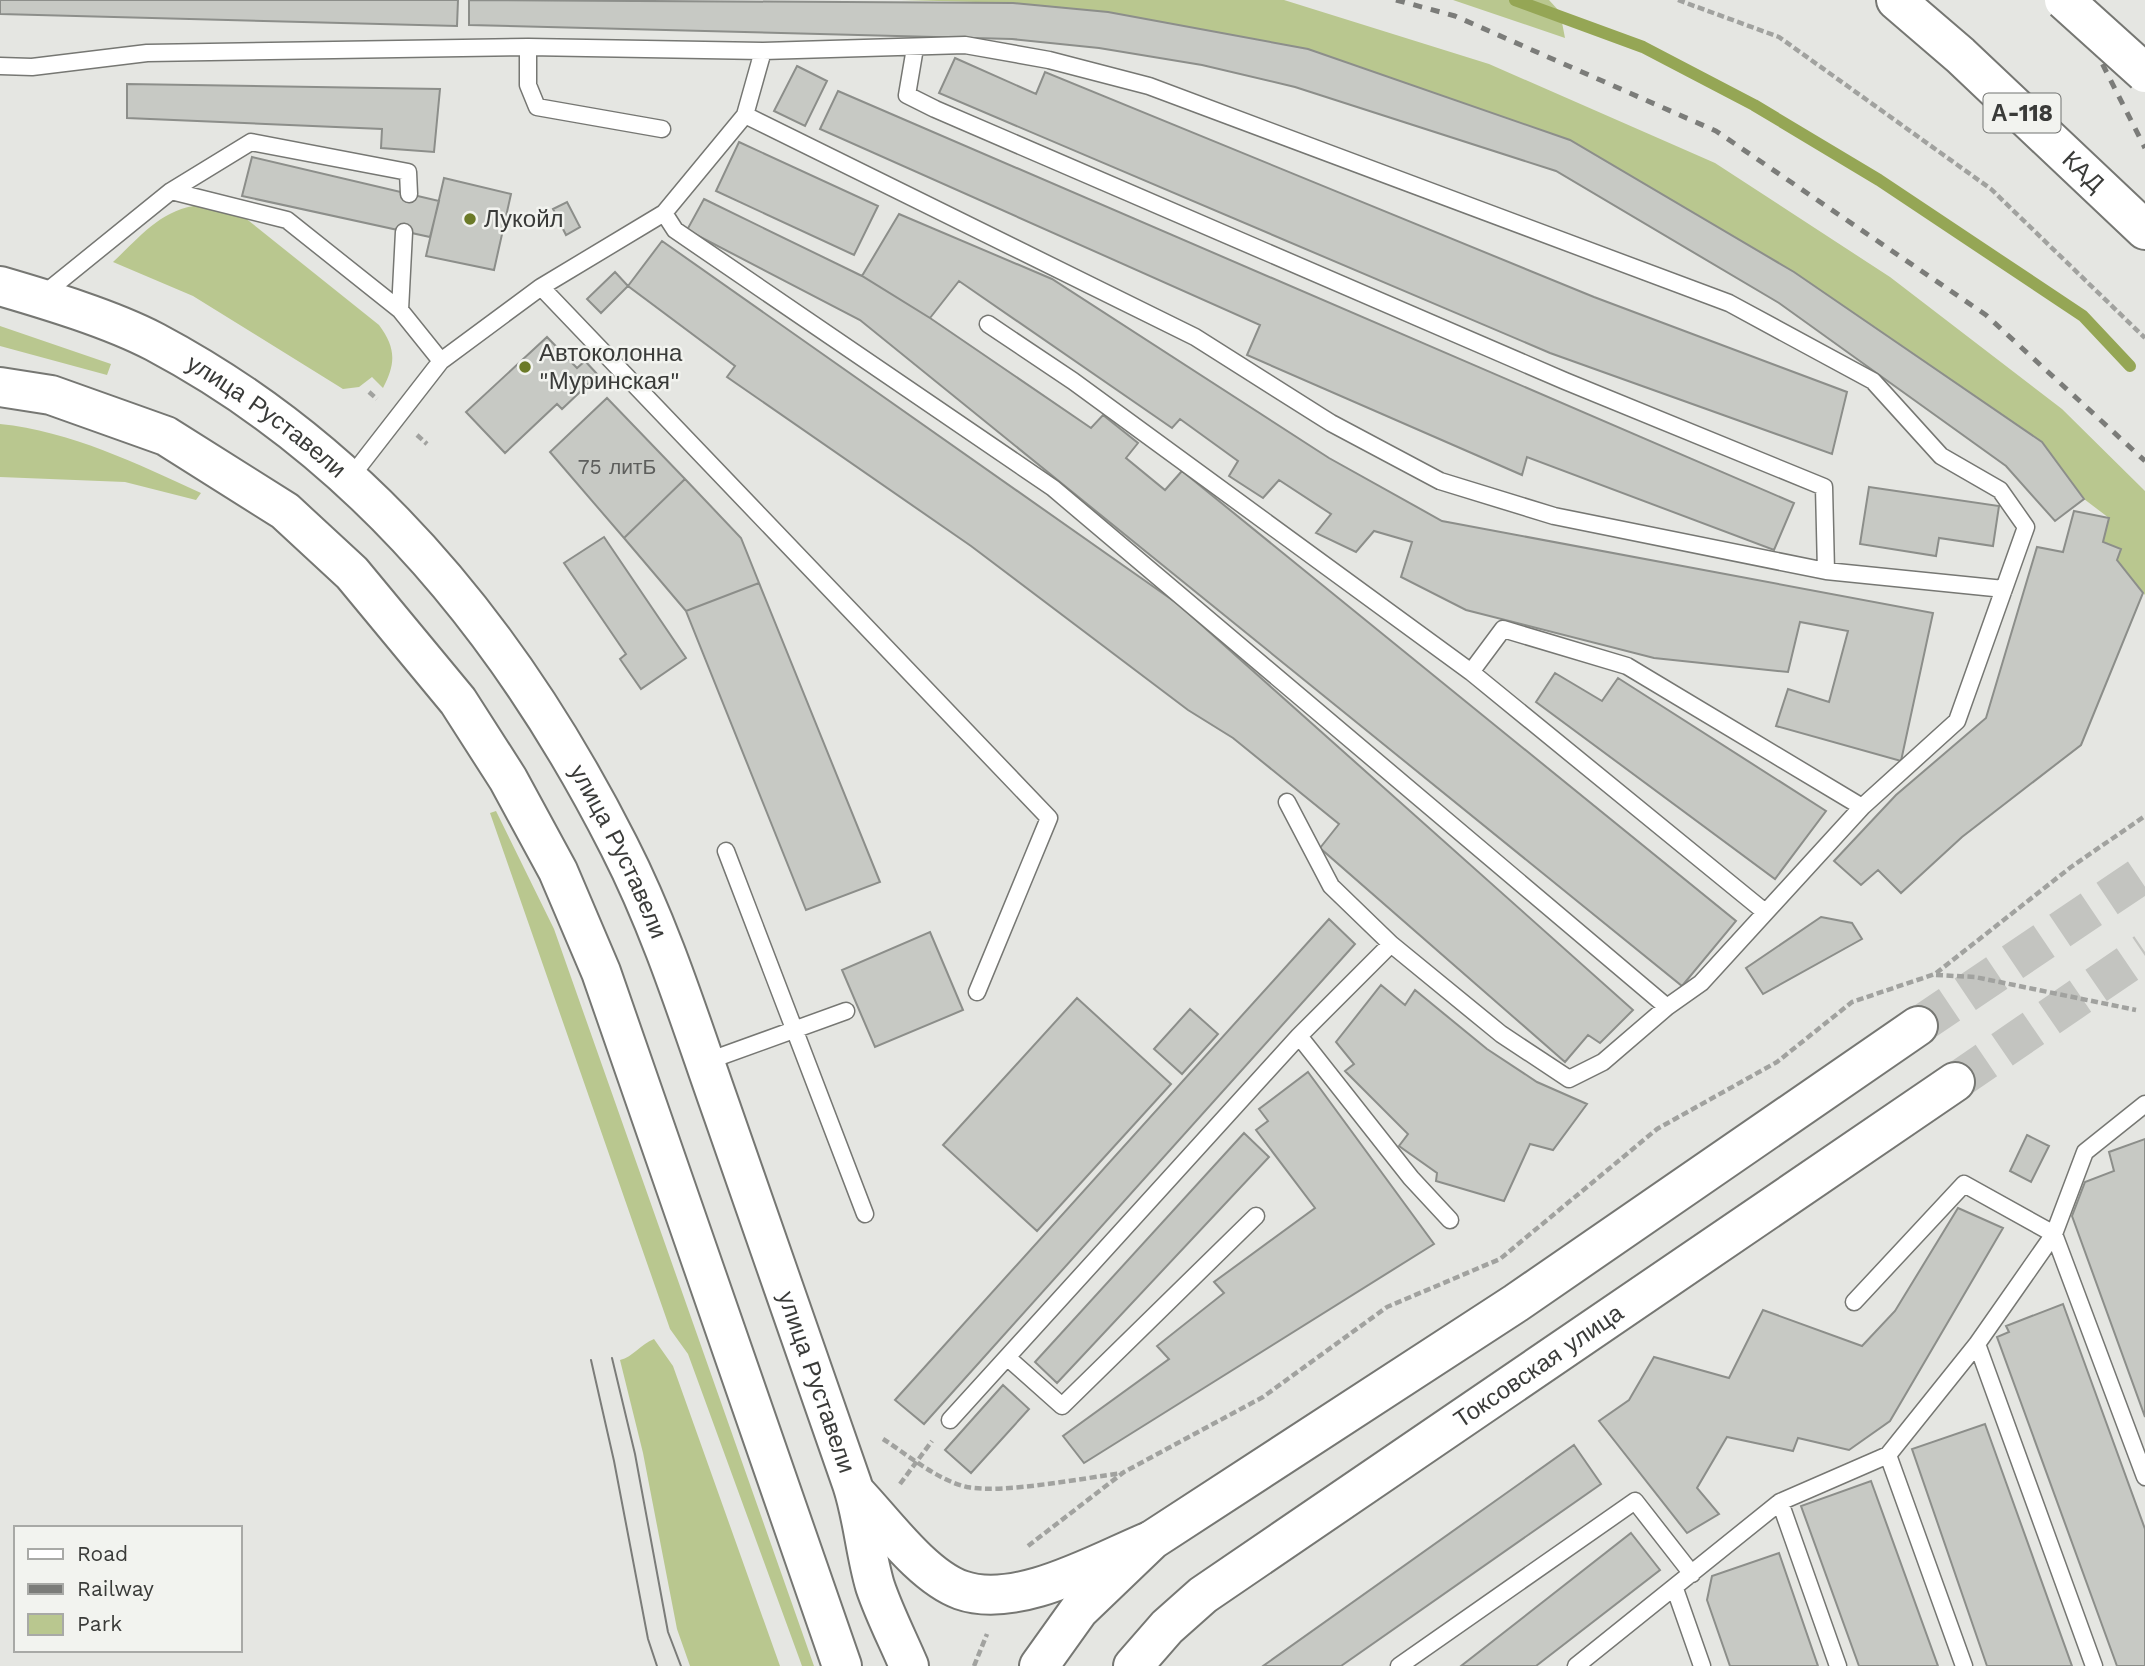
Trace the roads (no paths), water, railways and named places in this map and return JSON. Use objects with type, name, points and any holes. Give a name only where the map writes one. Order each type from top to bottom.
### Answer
[{"type":"main road","name":"КАД","points":[[1896,0],[1960,55],[2145,230]]},
{"type":"main road","points":[[2064,0],[2145,73]]},
{"type":"main road","name":"улица Руставели","points":[[0,286],[40,297],[153,341],[252,402],[349,478],[402,530],[465,602],[513,664],[556,730],[621,848],[665,947],[855,1492],[875,1586],[909,1666]]},
{"type":"main road","points":[[0,387],[51,395],[166,436],[285,511],[352,573],[458,701],[508,779],[558,871],[601,972],[842,1666]]},
{"type":"main road","points":[[1039,1666],[1079,1610],[1152,1540],[1516,1303],[1918,1026]]},
{"type":"main road","name":"Токсовская улица","points":[[1133,1666],[1167,1627],[1203,1595],[1955,1082]]},
{"type":"main road","points":[[855,1492],[926,1567],[961,1590],[1019,1592],[1152,1540]]},
{"type":"lane","points":[[0,66],[32,67],[147,53],[528,47],[763,51],[965,45],[1049,60],[1149,86],[1729,303],[1873,381],[1941,456],[2000,490],[2026,527],[1957,721],[1862,807],[1701,984],[1667,1007],[1603,1062],[1569,1079],[1501,1034],[1391,944],[1331,886],[1287,802]]},
{"type":"lane","points":[[528,47],[528,85],[537,107],[662,129]]},
{"type":"lane","points":[[915,48],[907,94],[934,109],[1565,381],[1824,487],[1826,572]]},
{"type":"lane","points":[[349,478],[441,361],[541,287],[664,213],[745,115],[763,51]]},
{"type":"lane","points":[[745,115],[1195,337],[1331,423],[1440,481],[1554,516],[1826,572],[2004,589]]},
{"type":"lane","points":[[40,297],[171,191],[251,142],[408,172],[409,194]]},
{"type":"lane","points":[[171,191],[287,220],[400,310],[441,361]]},
{"type":"lane","points":[[664,213],[675,230],[1053,488],[1667,1007]]},
{"type":"lane","points":[[400,310],[404,232]]},
{"type":"lane","points":[[541,287],[1049,818],[977,992]]},
{"type":"lane","points":[[988,324],[1073,381],[1471,672],[1766,912]]},
{"type":"lane","points":[[1471,672],[1503,629],[1627,666],[1862,807]]},
{"type":"lane","points":[[726,851],[864,1214]]},
{"type":"lane","points":[[950,1420],[1299,1035],[1391,944]]},
{"type":"lane","points":[[705,1062],[846,1011]]},
{"type":"lane","points":[[1299,1035],[1411,1178],[1450,1220]]},
{"type":"lane","points":[[1576,1666],[1780,1502],[1888,1455],[1977,1344],[2054,1234],[2085,1152],[2145,1104]]},
{"type":"lane","points":[[1854,1302],[1964,1184],[2054,1234],[2145,1477]]},
{"type":"lane","points":[[1008,1358],[1062,1406],[1256,1216]]},
{"type":"lane","points":[[1977,1344],[2094,1666]]},
{"type":"lane","points":[[1888,1455],[1964,1666]]},
{"type":"lane","points":[[1399,1666],[1635,1501],[1692,1574]]},
{"type":"lane","points":[[1780,1502],[1839,1666]]},
{"type":"lane","points":[[1675,1589],[1702,1666]]},
{"type":"waterway","points":[[1515,0],[1643,47],[1754,105],[1879,180],[2083,316],[2130,366]]},
{"type":"tunnel","points":[[1918,1026],[2145,873]]},
{"type":"tunnel","points":[[1955,1082],[2145,952]]},
{"type":"tram line","points":[[612,1358],[635,1454],[668,1632],[681,1666]]},
{"type":"tram line","points":[[591,1360],[614,1461],[648,1639],[657,1666]]},
{"type":"railway","points":[[1396,0],[1455,16],[1716,131],[1986,315],[2145,461]]},
{"type":"railway","points":[[2070,0],[2145,148]]},
{"type":"place","name":"Лукойл","points":[[470,219]]},
{"type":"place","name":"Автоколонна \"Муринская\"","points":[[525,367]]}]
